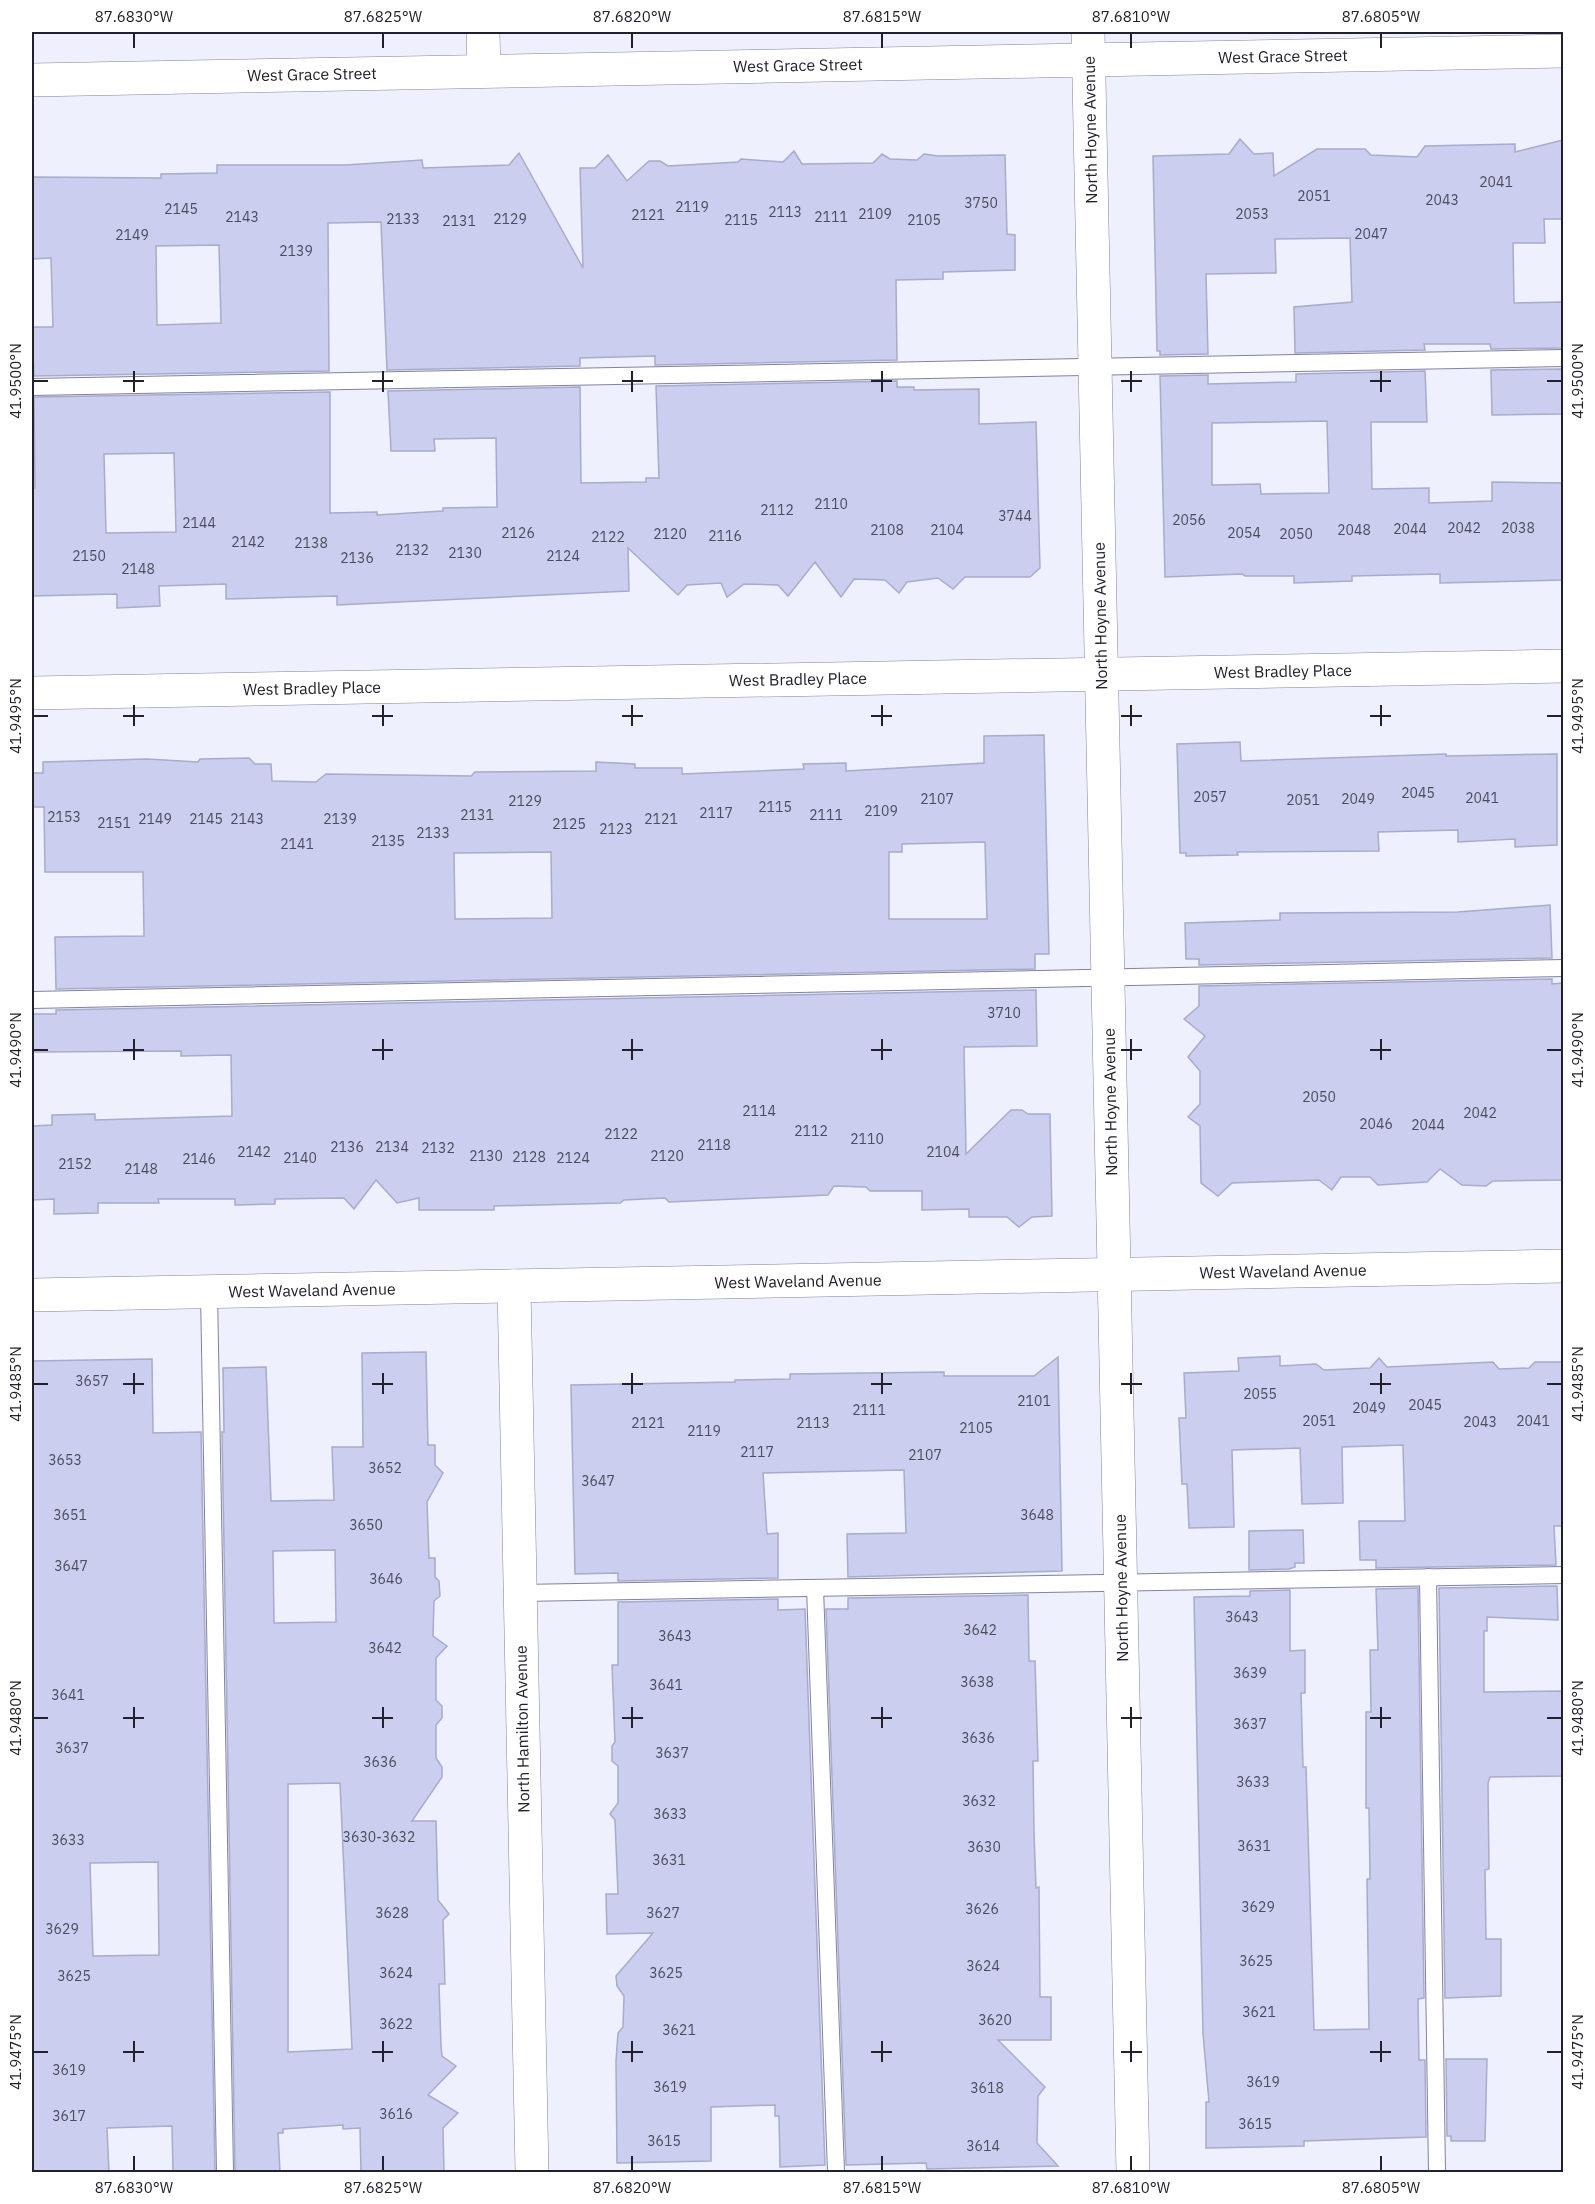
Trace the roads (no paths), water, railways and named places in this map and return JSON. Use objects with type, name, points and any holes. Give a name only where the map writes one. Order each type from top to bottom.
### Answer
[{"type":"street","points":[[483,32],[484,72]]},
{"type":"street","name":"West Grace Street","points":[[32,80],[484,72],[1088,46],[1563,51]]},
{"type":"street","name":"North Hoyne Avenue","points":[[1088,46],[1133,2172]]},
{"type":"street","name":"West Bradley Place","points":[[32,693],[1563,666]]},
{"type":"street","name":"West Waveland Avenue","points":[[32,1295],[1563,1266]]},
{"type":"street","name":"North Hamilton Avenue","points":[[514,1286],[532,2172]]},
{"type":"lane","points":[[32,387],[1563,358]]},
{"type":"lane","points":[[32,1000],[1563,968]]},
{"type":"lane","points":[[209,1292],[225,2172]]},
{"type":"lane","points":[[520,1593],[1563,1575]]},
{"type":"lane","points":[[1428,1577],[1437,2172]]},
{"type":"lane","points":[[815,1588],[836,2172]]}]
